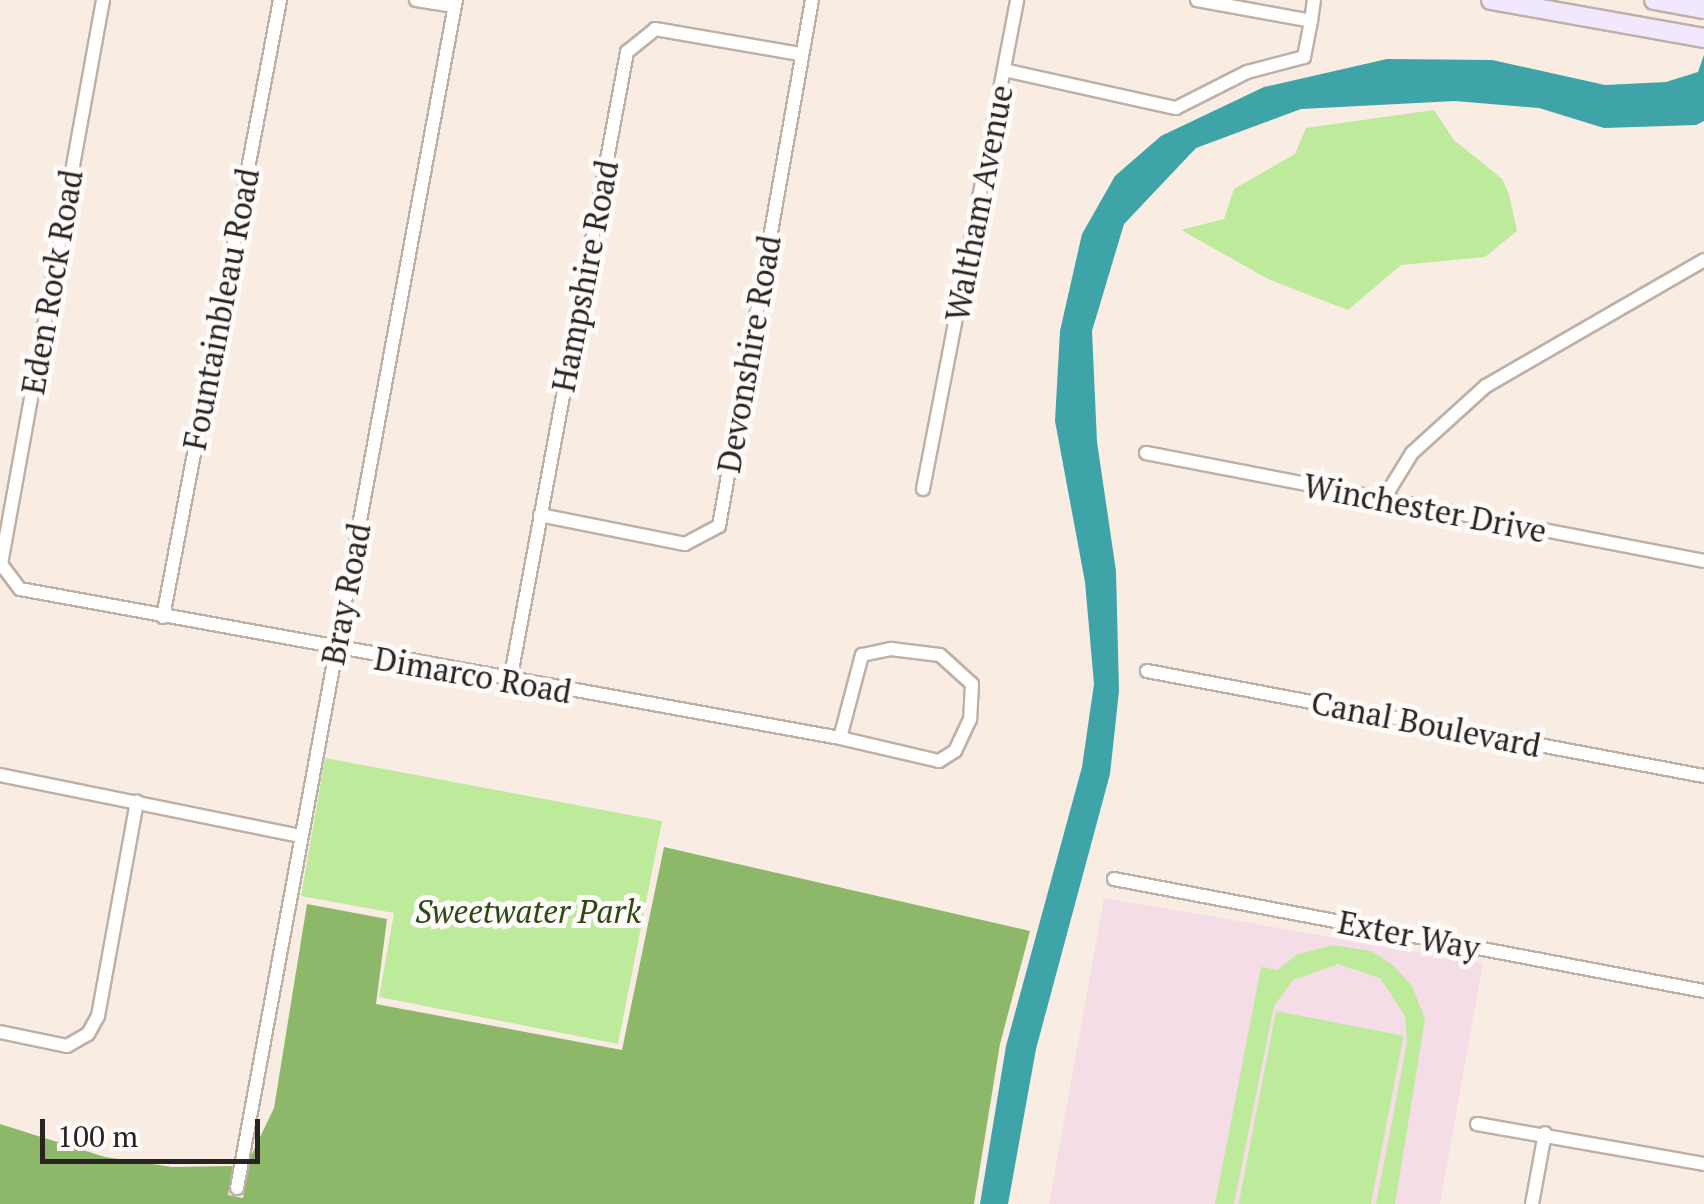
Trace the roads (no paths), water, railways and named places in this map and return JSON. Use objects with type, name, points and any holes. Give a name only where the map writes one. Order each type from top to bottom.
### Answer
[{"type":"main road","points":[[1491,0],[1704,38]]},
{"type":"main road","points":[[1654,0],[1704,9]]},
{"type":"street","name":"Eden Rock Road","points":[[1,564],[103,0]]},
{"type":"street","name":"Fountainbleau Road","points":[[162,617],[280,0]]},
{"type":"street","points":[[416,0],[456,3]]},
{"type":"street","name":"Devonshire Road","points":[[540,515],[685,544],[719,526],[812,0]]},
{"type":"street","name":"Waltham Avenue","points":[[923,489],[1018,0]]},
{"type":"street","points":[[1197,0],[1310,21]]},
{"type":"street","points":[[1004,70],[1176,108],[1247,72],[1304,58],[1314,0]]},
{"type":"street","name":"Bray Road","points":[[237,1188],[456,3]]},
{"type":"street","name":"Hampshire Road","points":[[510,681],[628,52],[655,29],[800,54]]},
{"type":"street","points":[[1383,500],[1412,453],[1486,386],[1704,260]]},
{"type":"street","name":"Winchester Drive","points":[[1146,453],[1704,562]]},
{"type":"street","name":"Dimarco Road","points":[[1,564],[20,589],[336,651],[840,738],[939,761],[955,751],[970,719],[972,684],[940,655],[891,650],[862,655],[840,738]]},
{"type":"street","name":"Canal Boulevard","points":[[1147,672],[1704,776]]},
{"type":"street","points":[[0,775],[300,836]]},
{"type":"street","points":[[0,1032],[66,1046],[88,1034],[98,1016],[137,802]]},
{"type":"street","name":"Exter Way","points":[[1114,880],[1704,991]]},
{"type":"street","points":[[1477,1124],[1704,1164]]},
{"type":"street","points":[[1532,1204],[1545,1133]]},
{"type":"water","points":[[1704,55],[1704,121],[1696,125],[1604,128],[1539,108],[1455,101],[1301,109],[1196,148],[1124,224],[1092,331],[1097,442],[1116,571],[1119,691],[1110,774],[1036,1049],[1008,1204],[980,1204],[1006,1046],[1082,767],[1094,684],[1085,582],[1055,421],[1060,331],[1082,234],[1115,176],[1161,136],[1264,87],[1387,59],[1492,60],[1605,85],[1666,82],[1698,72]]},
{"type":"park label","name":"Sweetwater Park","points":[[528,911]]}]
